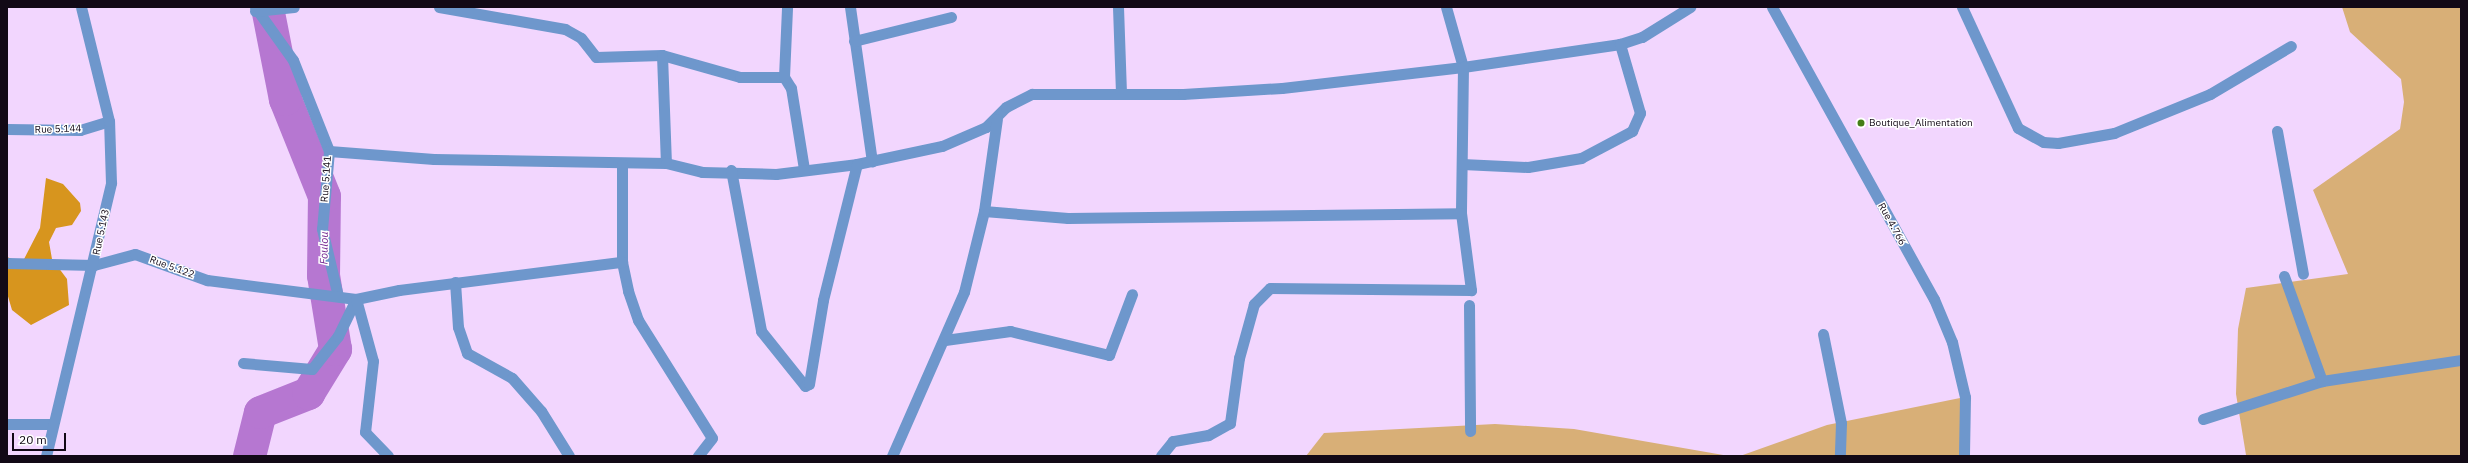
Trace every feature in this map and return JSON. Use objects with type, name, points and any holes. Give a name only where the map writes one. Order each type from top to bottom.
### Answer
[{"type":"street","name":"Rue 5.143","points":[[46,456],[94,265],[111,183],[109,121],[81,7]]},
{"type":"street","points":[[255,9],[294,7]]},
{"type":"street","points":[[439,7],[564,29],[581,38],[596,56],[662,55],[740,77],[784,77]]},
{"type":"street","points":[[787,7],[784,77],[791,88],[804,169]]},
{"type":"street","points":[[850,7],[872,161]]},
{"type":"street","points":[[1118,7],[1121,94]]},
{"type":"street","points":[[1161,456],[1173,441],[1208,435],[1230,423],[1239,358],[1254,304],[1270,288],[1471,290],[1462,213],[1463,67],[1446,7]]},
{"type":"street","points":[[329,151],[434,160],[622,164],[666,163],[702,172],[732,170],[776,174],[804,169],[857,164],[942,146],[973,134],[997,119],[1006,107],[1032,94],[1121,94],[1282,88],[1463,67],[1620,44],[1642,37],[1690,7]]},
{"type":"street","name":"Rue 4.766","points":[[1772,7],[1934,299],[1952,342],[1965,397],[1964,456]]},
{"type":"street","points":[[1962,7],[2018,128],[2043,142],[2058,143],[2114,133],[2210,94],[2291,46]]},
{"type":"street","name":"Rue 5.141","points":[[255,9],[293,60],[329,151],[322,229],[338,296]]},
{"type":"street","points":[[854,41],[951,17]]},
{"type":"street","points":[[1462,164],[1528,167],[1581,158],[1632,131],[1640,113],[1620,44]]},
{"type":"street","points":[[662,55],[666,163]]},
{"type":"street","points":[[892,456],[916,398],[945,340],[964,292],[984,211],[997,119]]},
{"type":"street","name":"Rue 5.144","points":[[7,129],[80,130],[109,121]]},
{"type":"street","points":[[2277,131],[2303,274]]},
{"type":"street","points":[[622,164],[622,262],[638,320],[712,438],[698,456]]},
{"type":"street","points":[[732,170],[760,331],[805,386],[809,384],[823,300],[857,164]]},
{"type":"street","points":[[984,211],[1068,218],[1462,213]]},
{"type":"street","name":"Rue 5.122","points":[[7,263],[94,265],[135,254],[207,280],[356,299],[455,282],[622,262]]},
{"type":"street","points":[[2284,276],[2322,381]]},
{"type":"street","points":[[455,282],[458,327],[468,353],[512,378],[541,411],[569,456]]},
{"type":"street","points":[[945,340],[1010,331],[1109,355],[1132,294]]},
{"type":"street","points":[[243,363],[312,369],[338,336],[356,299]]},
{"type":"street","points":[[356,299],[373,361],[365,432],[388,456]]},
{"type":"street","points":[[1469,305],[1470,431]]},
{"type":"street","points":[[1823,334],[1841,423],[1840,456]]},
{"type":"street","points":[[2203,419],[2322,381],[2461,360]]},
{"type":"street","points":[[7,424],[53,424]]},
{"type":"shaded area","points":[[2342,7],[2461,7],[2461,456],[2246,455],[2236,394],[2238,329],[2246,288],[2348,274],[2313,190],[2400,129],[2404,102],[2401,79],[2350,32]]},
{"type":"shaded area","points":[[46,178],[63,184],[80,203],[81,211],[72,225],[56,228],[49,242],[52,259],[67,279],[69,305],[31,325],[12,310],[7,293],[7,257],[22,263],[40,228]]},
{"type":"shaded area","points":[[1965,397],[1964,456],[1740,456],[1827,425]]},
{"type":"shaded area","points":[[1495,424],[1574,429],[1729,456],[1306,456],[1324,433]]},
{"type":"waterway","name":"Foulou","points":[[249,456],[260,412],[308,393],[335,349],[323,275],[324,196],[285,99],[267,7]]},
{"type":"place","name":"Boutique_Alimentation","points":[[1861,123]]}]
